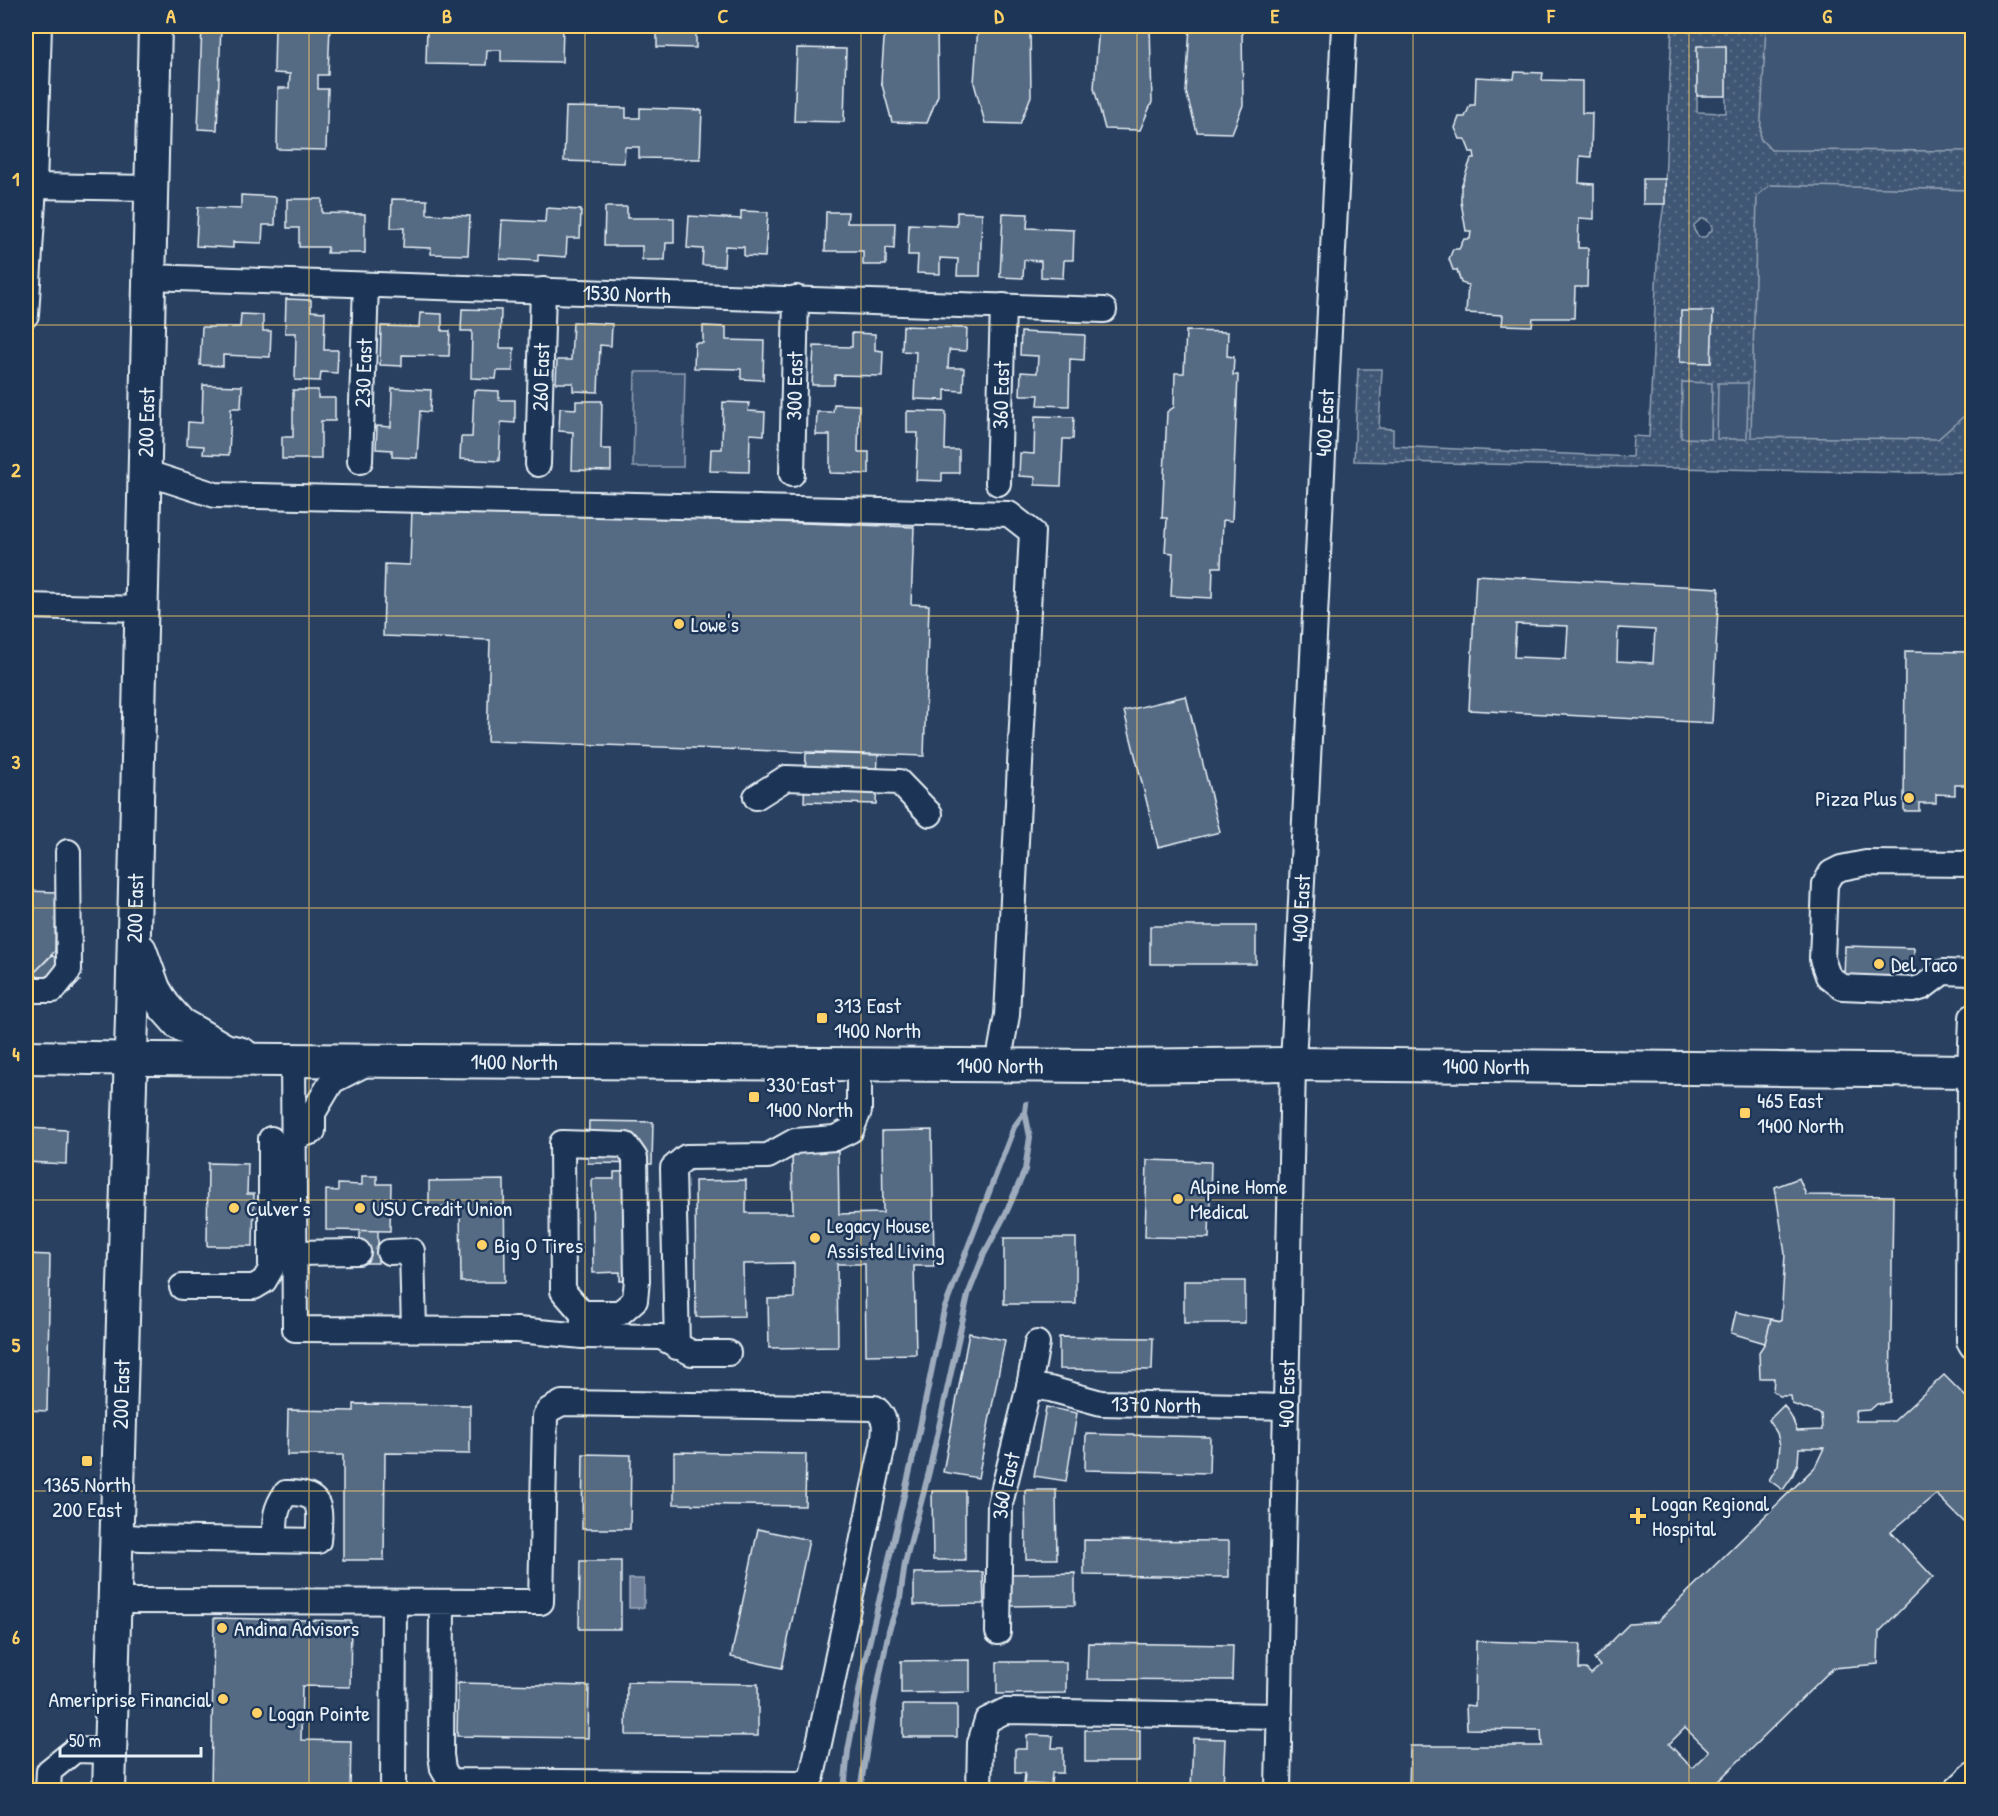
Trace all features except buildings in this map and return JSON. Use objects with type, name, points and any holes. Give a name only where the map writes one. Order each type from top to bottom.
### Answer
[{"type":"main road","name":"200 East","points":[[109,1791],[130,1059],[155,26]]},
{"type":"main road","points":[[133,932],[154,989],[164,1006],[180,1024],[225,1050],[281,1060]]},
{"type":"main road","name":"1400 North","points":[[26,1057],[998,1065],[1293,1064],[1971,1071]]},
{"type":"street","points":[[26,315],[34,186],[39,26]]},
{"type":"street","name":"400 East","points":[[1278,1791],[1293,1064],[1344,26]]},
{"type":"street","points":[[34,186],[152,188]]},
{"type":"street","name":"1530 North","points":[[149,278],[1104,310]]},
{"type":"street","name":"230 East","points":[[360,462],[366,285]]},
{"type":"street","name":"260 East","points":[[538,464],[543,290]]},
{"type":"street","name":"300 East","points":[[792,474],[796,298]]},
{"type":"street","name":"360 East","points":[[998,483],[1003,306]]},
{"type":"street","points":[[144,472],[215,495],[1009,514],[1032,532],[1007,1015],[998,1065]]},
{"type":"street","points":[[26,606],[141,609]]},
{"type":"street","points":[[756,797],[786,778],[899,782],[930,814]]},
{"type":"street","points":[[26,990],[53,990],[69,970],[68,852]]},
{"type":"street","points":[[1972,864],[1866,863],[1841,868],[1831,873],[1825,884],[1822,959],[1828,976],[1842,987],[1913,990],[1923,987],[1943,972],[1972,973]]},
{"type":"street","points":[[1972,1017],[1969,1341],[1972,1346]]},
{"type":"street","points":[[281,1060],[282,1138],[294,1253],[295,1329],[517,1330],[583,1324],[620,1313],[635,1300],[637,1280],[635,1158],[626,1145],[562,1143],[563,1291],[583,1324],[661,1337],[692,1353],[728,1353]]},
{"type":"street","points":[[282,1138],[313,1131],[313,1113],[332,1081],[372,1061]]},
{"type":"street","points":[[677,1347],[673,1168],[686,1157],[768,1156],[795,1141],[835,1138],[851,1130],[860,1111],[858,1064]]},
{"type":"street","points":[[182,1287],[254,1287],[264,1281],[271,1269],[282,1138]]},
{"type":"street","points":[[389,1252],[412,1251],[414,1329]]},
{"type":"street","points":[[294,1253],[358,1252]]},
{"type":"street","name":"360 East","points":[[998,1632],[1000,1504],[1029,1386],[1037,1343]]},
{"type":"street","name":"1370 North","points":[[1029,1386],[1050,1389],[1101,1403],[1286,1407]]},
{"type":"street","points":[[114,1600],[541,1602],[545,1416],[549,1410],[562,1403],[585,1403],[875,1408],[883,1414],[885,1426],[883,1445],[812,1776],[799,1784],[450,1780],[443,1769],[441,1755],[442,1602]]},
{"type":"street","points":[[116,1536],[275,1540]]},
{"type":"street","points":[[393,1791],[394,1602]]},
{"type":"street","points":[[979,1791],[980,1743],[987,1720],[1005,1711],[1280,1716]]},
{"type":"street","points":[[48,1791],[49,1771],[75,1750],[110,1751]]},
{"type":"street","points":[[1956,1791],[1972,1775]]},
{"type":"shaded area","points":[[1672,26],[1972,26],[1972,472],[1906,473],[1354,461],[1358,369],[1382,369],[1379,428],[1393,429],[1393,446],[1632,457],[1633,436],[1649,437],[1658,243],[1664,204]],"holes":[[[1697,47],[1726,47],[1726,113],[1697,112]],[[1701,219],[1706,219],[1712,226],[1712,230],[1705,237],[1699,237],[1694,230],[1694,225]],[[1681,311],[1713,312],[1711,363],[1680,362]]]},
{"type":"shaded area","points":[[1766,26],[1972,26],[1972,151],[1771,150],[1760,138]]},
{"type":"shaded area","points":[[1770,185],[1972,190],[1972,409],[1938,439],[1751,437],[1757,196]]},
{"type":"shaded area","points":[[635,372],[685,372],[683,467],[633,467]]},
{"type":"shaded area","points":[[1682,382],[1712,383],[1711,439],[1681,438]]},
{"type":"shaded area","points":[[1718,383],[1748,383],[1747,439],[1717,439]]},
{"type":"shaded area","points":[[629,1579],[644,1579],[644,1608],[629,1608]]},
{"type":"waterway","points":[[844,1790],[848,1751],[864,1665],[918,1436],[944,1310],[1014,1127],[1025,1112],[1026,1104]]},
{"type":"waterway","points":[[860,1790],[889,1630],[900,1598],[905,1563],[929,1472],[968,1295],[984,1254],[1025,1170],[1030,1137],[1025,1112]]},
{"type":"place","name":"Lowe's","points":[[679,624]]},
{"type":"place","name":"Pizza Plus","points":[[1909,798]]},
{"type":"place","name":"Del Taco","points":[[1879,964]]},
{"type":"place","name":"313 East 1400 North","points":[[822,1018]]},
{"type":"place","name":"330 East 1400 North","points":[[754,1097]]},
{"type":"place","name":"465 East 1400 North","points":[[1745,1113]]},
{"type":"place","name":"Alpine Home Medical","points":[[1178,1199]]},
{"type":"place","name":"Culver's","points":[[234,1208]]},
{"type":"place","name":"USU Credit Union","points":[[360,1208]]},
{"type":"place","name":"Legacy House Assisted Living","points":[[815,1238]]},
{"type":"place","name":"Big O Tires","points":[[482,1245]]},
{"type":"place","name":"1365 North 200 East","points":[[87,1461]]},
{"type":"place","name":"Logan Regional Hospital","points":[[1638,1516]]},
{"type":"place","name":"Andina Advisors","points":[[222,1628]]},
{"type":"place","name":"Ameriprise Financial","points":[[223,1699]]},
{"type":"place","name":"Logan Pointe","points":[[257,1713]]}]
